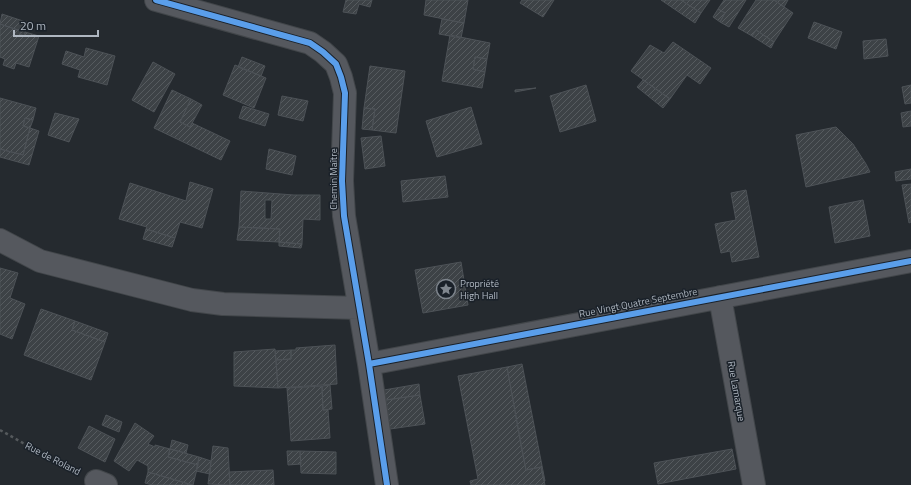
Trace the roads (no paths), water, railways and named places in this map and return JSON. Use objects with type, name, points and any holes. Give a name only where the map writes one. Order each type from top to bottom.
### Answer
[{"type":"street","name":"Chemin Maître","points":[[156,0],[310,43],[336,64],[341,77],[344,93],[342,181],[344,216],[369,364],[387,485]]},
{"type":"street","points":[[0,240],[40,261],[192,300],[223,304],[359,308]]},
{"type":"street","name":"Rue Vingt Quatre Septembre","points":[[369,364],[911,261]]},
{"type":"street","name":"Rue Lamarque","points":[[720,297],[754,485]]},
{"type":"place","name":"Propriété High Hall","points":[[446,289]]}]
